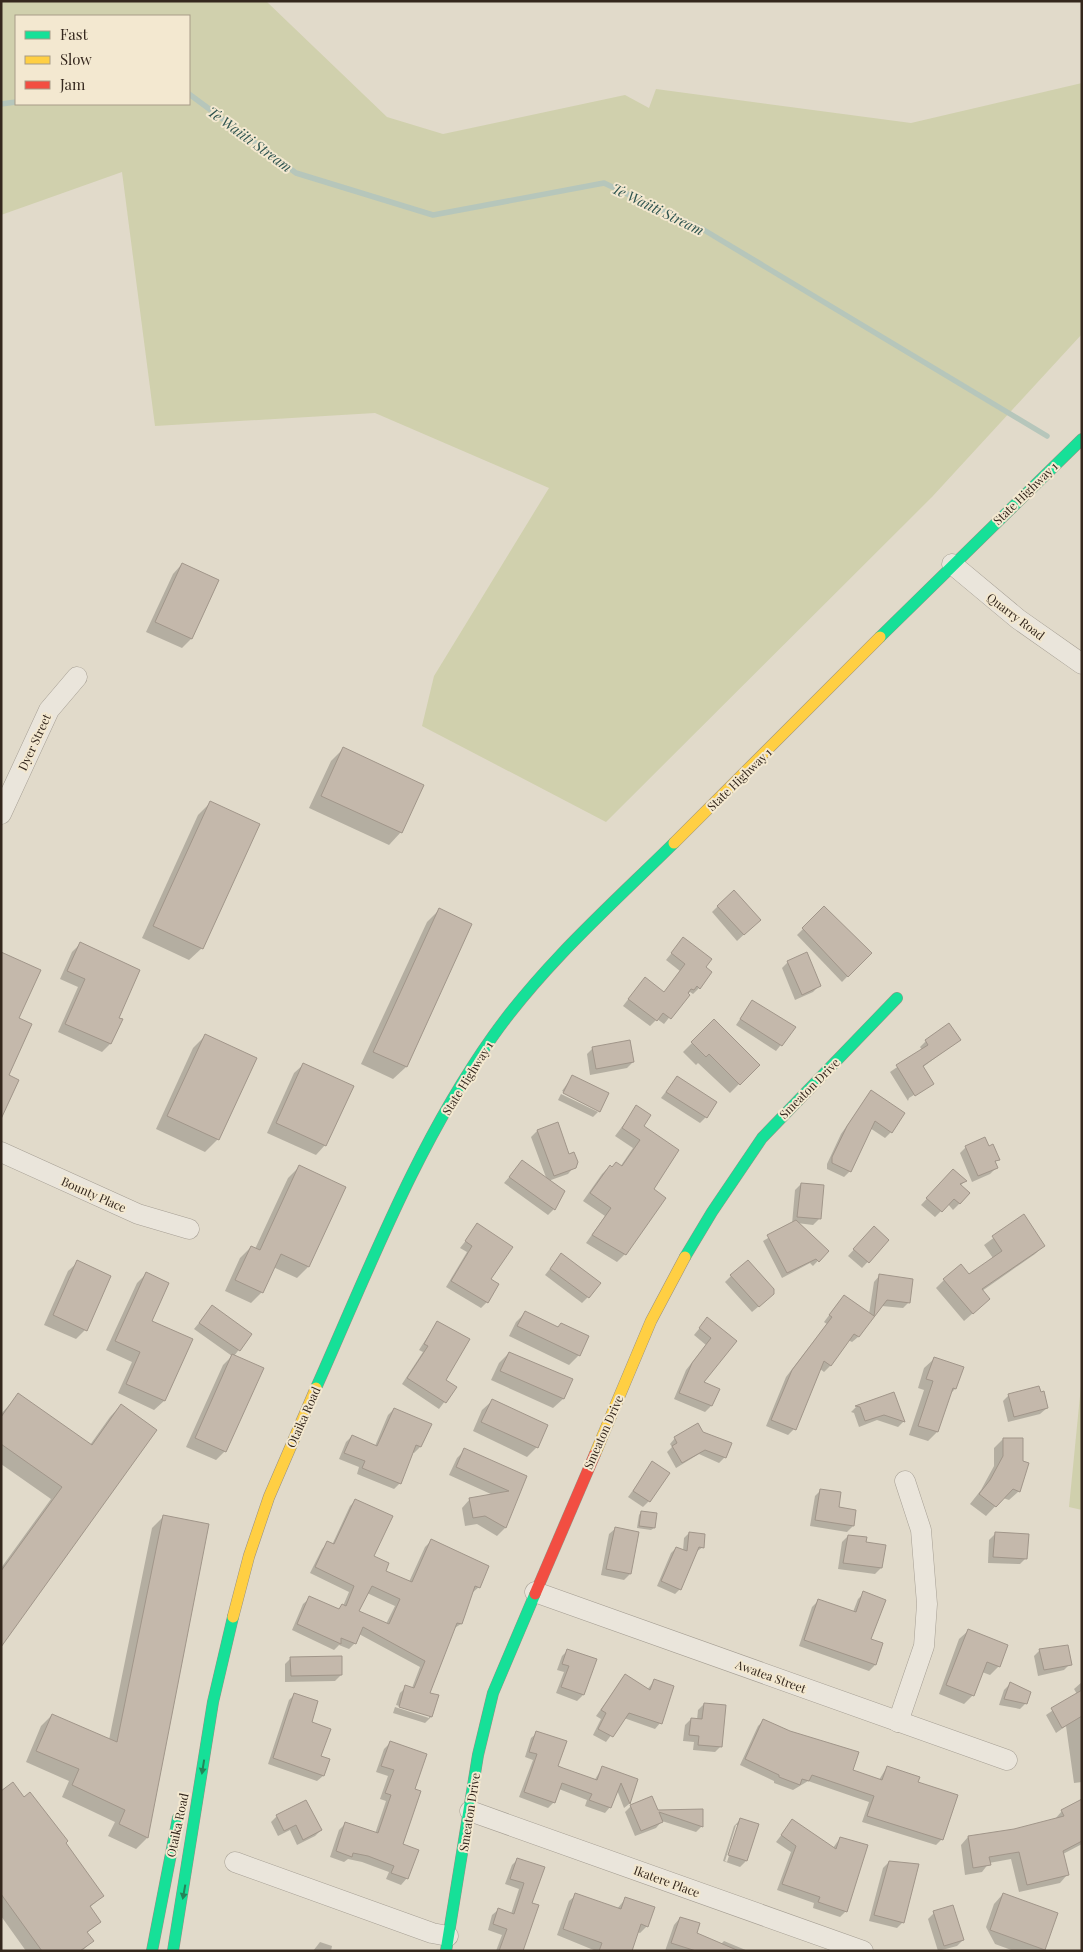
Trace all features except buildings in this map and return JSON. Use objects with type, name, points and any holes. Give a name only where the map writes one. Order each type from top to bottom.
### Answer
[{"type":"main road","name":"State Highway 1","points":[[427,1145],[461,1084],[493,1036],[534,984],[629,886],[757,762],[952,564],[1082,439]]},
{"type":"main road","name":"Smeaton Drive","points":[[447,1943],[486,1715],[498,1678],[650,1321],[712,1212],[771,1126],[897,998]]},
{"type":"main road","name":"Otaika Road","points":[[173,1951],[213,1702],[231,1620],[269,1497],[377,1251],[427,1145]]},
{"type":"main road","name":"Otaika Road","points":[[190,1766],[213,1702]]},
{"type":"main road","name":"Otaika Road","points":[[152,1951],[180,1810]]},
{"type":"street","name":"Quarry Road","points":[[952,564],[1018,619],[1082,664]]},
{"type":"street","name":"Dyer Street","points":[[1,814],[49,710],[77,677]]},
{"type":"street","name":"Bounty Place","points":[[1,1152],[138,1214],[188,1229]]},
{"type":"street","points":[[898,1722],[924,1646],[927,1604],[922,1530],[906,1481]]},
{"type":"street","name":"Awatea Street","points":[[535,1592],[1007,1760]]},
{"type":"street","name":"Ikatere Place","points":[[470,1811],[863,1951]]},
{"type":"street","name":"Smeaton Drive","points":[[235,1862],[432,1933],[447,1943]]},
{"type":"green space","points":[[1,1],[266,1],[387,117],[443,134],[625,95],[649,108],[656,89],[911,123],[1082,83],[1082,334],[932,497],[606,822],[422,726],[434,676],[549,488],[375,413],[155,426],[122,172],[1,215]]},
{"type":"green space","points":[[1082,1376],[1082,1510],[1069,1507]]},
{"type":"waterway","name":"Te Waiiti Stream","points":[[190,95],[296,173],[433,215],[604,183],[704,230],[1047,436]]},
{"type":"waterway","name":"Te Waiiti Stream","points":[[1,104],[15,102]]},
{"type":"traffic: fast","points":[[880,637],[1082,439]]},
{"type":"traffic: fast","points":[[316,1388],[396,1208],[441,1119],[466,1077],[493,1036],[534,984],[579,936],[674,843]]},
{"type":"traffic: fast","points":[[685,1257],[712,1212],[762,1138],[897,998]]},
{"type":"traffic: fast","points":[[446,1951],[478,1755],[493,1693],[535,1594]]},
{"type":"traffic: fast","points":[[173,1951],[213,1702],[233,1617]]},
{"type":"traffic: fast","points":[[152,1951],[178,1818]]},
{"type":"traffic: slow","points":[[674,843],[880,637]]},
{"type":"traffic: slow","points":[[595,1454],[651,1321],[685,1257]]},
{"type":"traffic: slow","points":[[233,1617],[249,1556],[269,1497],[316,1388]]},
{"type":"traffic: jam","points":[[535,1594],[595,1454]]}]
